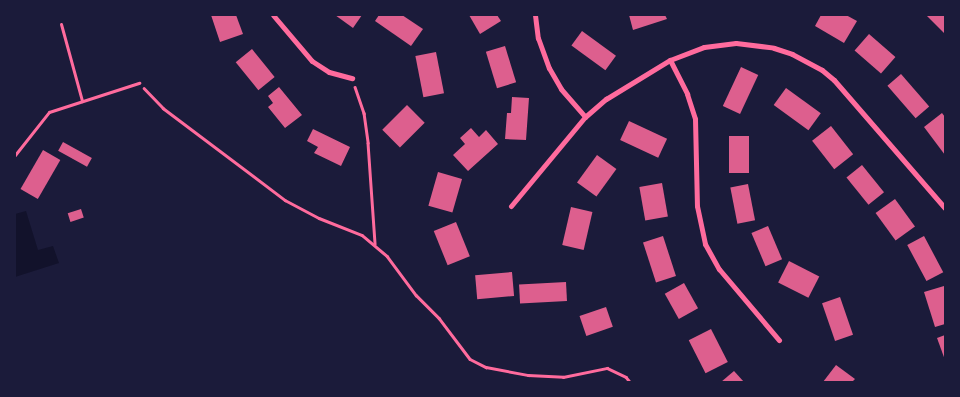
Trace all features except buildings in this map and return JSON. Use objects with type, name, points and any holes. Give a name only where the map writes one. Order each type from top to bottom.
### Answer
[{"type":"street","points":[[273,15],[312,61],[329,72],[352,78]]},
{"type":"street","points":[[535,15],[538,38],[549,68],[561,90],[585,117]]},
{"type":"street","points":[[511,206],[585,117],[636,80],[670,60],[704,47],[736,43],[774,48],[808,62],[834,80],[945,208]]},
{"type":"street","points":[[670,60],[687,94],[695,119],[697,139],[697,206],[706,244],[719,269],[779,340]]},
{"type":"lane","points":[[61,24],[82,101]]},
{"type":"lane","points":[[15,155],[49,112],[139,83]]},
{"type":"path","points":[[352,78],[364,114],[375,246]]},
{"type":"path","points":[[139,83],[163,108],[285,200],[319,218],[362,235],[387,256],[416,295],[439,318],[470,359],[486,367],[528,375],[563,377],[606,368],[626,377],[630,382]]},
{"type":"shaded area","points":[[26,211],[38,250],[53,246],[59,263],[15,277],[15,214]]}]
